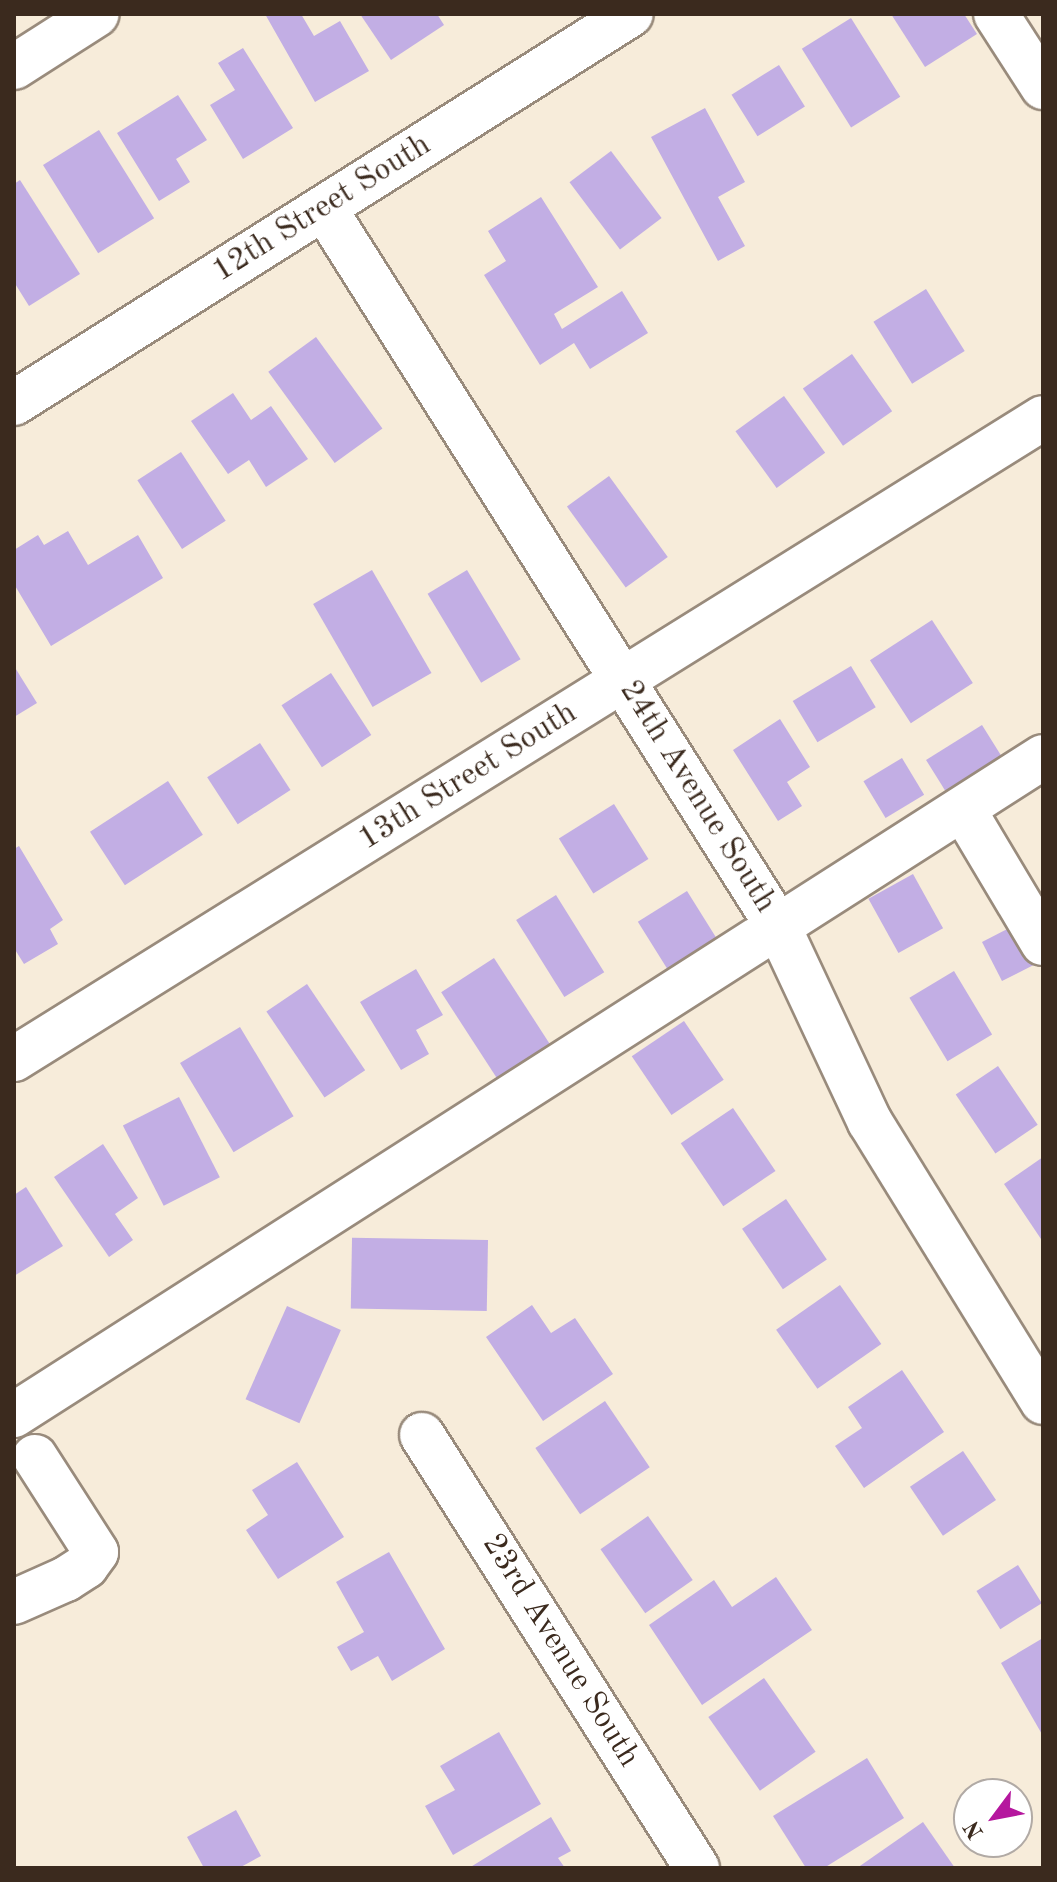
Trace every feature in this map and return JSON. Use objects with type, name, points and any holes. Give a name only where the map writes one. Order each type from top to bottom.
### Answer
[{"type":"street","points":[[14,67],[97,14]]},
{"type":"street","name":"12th Street South","points":[[14,403],[631,14]]},
{"type":"street","points":[[996,14],[1043,87]]},
{"type":"street","name":"24th Avenue South","points":[[324,208],[779,928],[870,1122],[1043,1402]]},
{"type":"street","name":"13th Street South","points":[[14,1059],[1043,418]]},
{"type":"street","points":[[14,1415],[1043,757]]},
{"type":"street","points":[[963,809],[1043,943]]},
{"type":"street","name":"23rd Avenue South","points":[[422,1435],[697,1868]]},
{"type":"street","points":[[14,1602],[66,1579],[86,1566],[96,1552],[35,1457]]},
{"type":"building","points":[[265,14],[301,14],[314,36],[340,21],[369,71],[315,102]]},
{"type":"building","points":[[360,14],[437,14],[444,25],[391,60]]},
{"type":"building","points":[[891,14],[964,14],[977,34],[925,67]]},
{"type":"building","points":[[851,18],[900,97],[851,128],[802,49]]},
{"type":"building","points":[[243,48],[293,128],[243,159],[210,105],[235,90],[218,63]]},
{"type":"building","points":[[779,65],[805,107],[757,136],[732,95]]},
{"type":"building","points":[[178,95],[207,140],[176,159],[190,182],[159,201],[117,133]]},
{"type":"building","points":[[705,108],[745,182],[718,197],[745,246],[718,261],[651,137]]},
{"type":"building","points":[[99,130],[154,218],[98,253],[43,165]]},
{"type":"building","points":[[611,151],[662,218],[620,249],[569,182]]},
{"type":"building","points":[[20,180],[80,274],[29,306],[14,282],[14,184]]},
{"type":"building","points":[[541,197],[598,287],[554,314],[562,329],[622,291],[648,333],[590,369],[574,343],[540,365],[484,275],[506,261],[488,231]]},
{"type":"building","points":[[926,289],[965,351],[912,384],[873,322]]},
{"type":"building","points":[[316,337],[382,428],[335,463],[268,372]]},
{"type":"building","points":[[852,354],[892,411],[843,446],[803,388]]},
{"type":"building","points":[[233,393],[251,420],[271,406],[308,459],[266,487],[249,460],[228,474],[191,421]]},
{"type":"building","points":[[784,396],[825,453],[777,488],[735,431]]},
{"type":"building","points":[[181,452],[226,521],[182,549],[137,480]]},
{"type":"building","points":[[609,476],[668,557],[626,587],[567,507]]},
{"type":"building","points":[[68,531],[88,565],[138,535],[163,578],[51,646],[14,584],[14,550],[38,535],[44,545]]},
{"type":"building","points":[[372,570],[432,673],[373,707],[313,604]]},
{"type":"building","points":[[467,570],[521,659],[481,683],[428,594]]},
{"type":"building","points":[[932,620],[973,683],[911,723],[870,660]]},
{"type":"building","points":[[14,666],[37,703],[14,717]]},
{"type":"building","points":[[851,666],[876,707],[817,742],[793,701]]},
{"type":"building","points":[[331,673],[371,735],[322,767],[282,705]]},
{"type":"building","points":[[780,719],[810,767],[787,782],[802,806],[778,821],[733,750]]},
{"type":"building","points":[[982,725],[1004,760],[948,795],[926,760]]},
{"type":"building","points":[[260,743],[290,790],[238,824],[207,777]]},
{"type":"building","points":[[902,758],[924,795],[886,818],[863,781]]},
{"type":"building","points":[[168,781],[203,835],[125,885],[90,832]]},
{"type":"building","points":[[614,804],[648,859],[593,894],[559,838]]},
{"type":"building","points":[[19,846],[63,920],[50,929],[58,944],[24,964],[14,948],[14,849]]},
{"type":"building","points":[[913,874],[943,928],[898,953],[868,899]]},
{"type":"building","points":[[687,891],[721,945],[672,976],[638,922]]},
{"type":"building","points":[[556,895],[604,972],[564,997],[516,920]]},
{"type":"building","points":[[1023,921],[1043,960],[1002,981],[982,942]]},
{"type":"building","points":[[494,958],[552,1047],[499,1081],[441,992]]},
{"type":"building","points":[[416,969],[443,1015],[416,1030],[429,1054],[401,1070],[360,1002]]},
{"type":"building","points":[[954,971],[992,1034],[948,1061],[909,998]]},
{"type":"building","points":[[307,984],[365,1070],[325,1098],[266,1011]]},
{"type":"building","points":[[684,1021],[724,1080],[671,1115],[632,1056]]},
{"type":"building","points":[[240,1027],[294,1116],[234,1152],[180,1063]]},
{"type":"building","points":[[998,1066],[1038,1125],[995,1153],[956,1095]]},
{"type":"building","points":[[179,1097],[220,1177],[164,1206],[123,1126]]},
{"type":"building","points":[[733,1108],[775,1171],[723,1206],[681,1143]]},
{"type":"building","points":[[103,1144],[138,1198],[115,1214],[133,1240],[109,1257],[54,1177]]},
{"type":"building","points":[[1043,1157],[1043,1242],[1004,1184]]},
{"type":"building","points":[[26,1187],[63,1246],[14,1276],[14,1195]]},
{"type":"building","points":[[786,1199],[827,1260],[783,1289],[742,1229]]},
{"type":"building","points":[[352,1238],[488,1240],[487,1311],[351,1309]]},
{"type":"building","points":[[840,1285],[881,1344],[817,1389],[776,1330]]},
{"type":"building","points":[[532,1305],[551,1333],[575,1318],[613,1374],[543,1421],[486,1337]]},
{"type":"building","points":[[287,1306],[341,1330],[299,1423],[246,1399]]},
{"type":"building","points":[[902,1370],[944,1432],[864,1488],[835,1446],[862,1428],[848,1407]]},
{"type":"building","points":[[605,1401],[650,1467],[580,1514],[535,1448]]},
{"type":"building","points":[[963,1451],[996,1500],[943,1536],[910,1487]]},
{"type":"building","points":[[297,1462],[344,1537],[278,1579],[246,1530],[268,1515],[252,1490]]},
{"type":"building","points":[[648,1516],[693,1580],[645,1613],[600,1549]]},
{"type":"building","points":[[389,1552],[445,1649],[392,1681],[378,1656],[351,1671],[337,1647],[364,1632],[336,1582]]},
{"type":"building","points":[[1018,1565],[1042,1603],[1000,1629],[976,1591]]},
{"type":"building","points":[[776,1577],[812,1630],[702,1705],[649,1625],[714,1580],[732,1607]]},
{"type":"building","points":[[1043,1638],[1043,1736],[1001,1663]]},
{"type":"building","points":[[764,1678],[816,1752],[760,1791],[708,1717]]},
{"type":"building","points":[[499,1732],[541,1804],[453,1855],[425,1806],[455,1790],[440,1766]]},
{"type":"building","points":[[867,1758],[904,1818],[824,1868],[806,1868],[773,1816]]},
{"type":"building","points":[[236,1810],[261,1856],[239,1868],[204,1868],[187,1837]]},
{"type":"building","points":[[551,1817],[571,1851],[558,1858],[565,1868],[469,1868]]},
{"type":"building","points":[[923,1822],[955,1868],[857,1868]]}]
